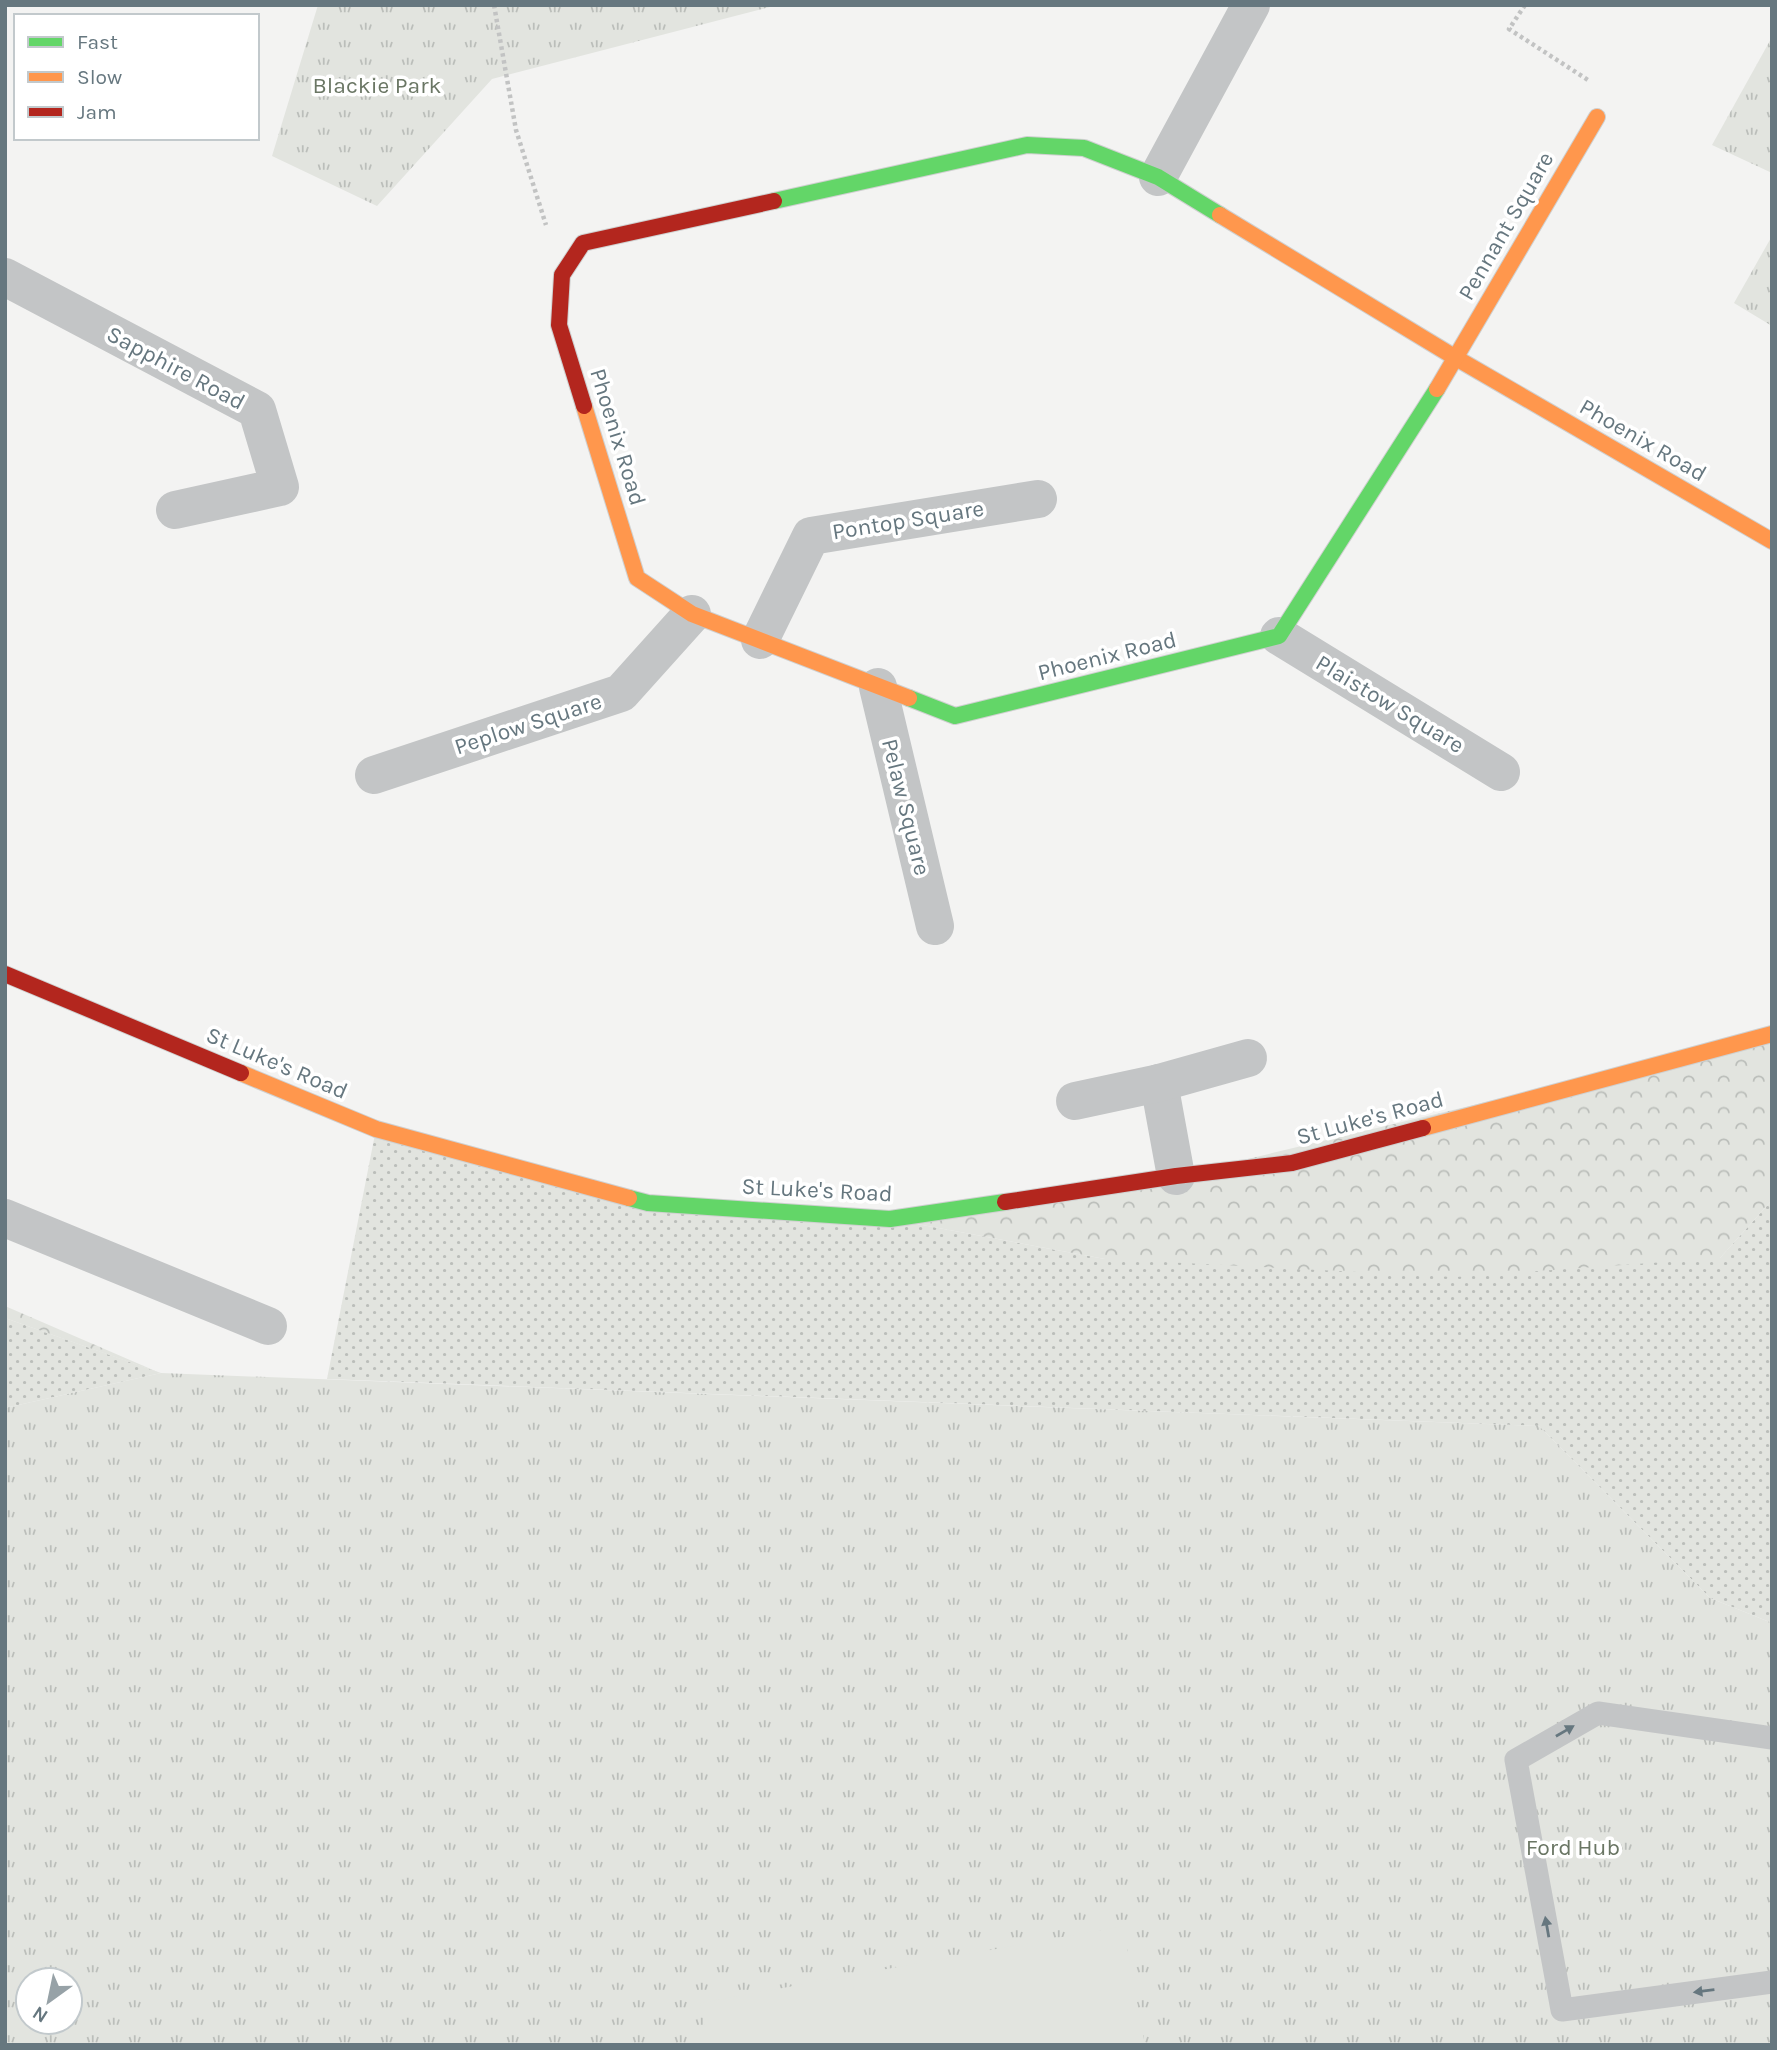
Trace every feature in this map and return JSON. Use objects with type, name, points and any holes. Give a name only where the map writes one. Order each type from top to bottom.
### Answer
[{"type":"street","points":[[1158,177],[1251,5]]},
{"type":"street","name":"Pennant Square","points":[[1456,358],[1597,117]]},
{"type":"street","name":"Phoenix Road","points":[[1279,636],[955,716],[692,614],[637,578],[559,325],[562,275],[583,243],[1027,145],[1084,148],[1158,177],[1456,358],[1772,541]]},
{"type":"street","name":"Sapphire Road","points":[[5,277],[257,411],[280,487],[175,510]]},
{"type":"street","points":[[1279,636],[1456,358]]},
{"type":"street","name":"Pontop Square","points":[[760,640],[811,536],[1038,499]]},
{"type":"street","name":"Peplow Square","points":[[374,775],[621,693],[692,614]]},
{"type":"street","name":"Plaistow Square","points":[[1279,636],[1501,772]]},
{"type":"street","name":"Pelaw Square","points":[[877,687],[935,926]]},
{"type":"street","name":"St Luke's Road","points":[[5,974],[376,1129],[648,1203],[890,1219],[1176,1176],[1292,1163],[1772,1034]]},
{"type":"street","points":[[1075,1101],[1159,1083],[1248,1058]]},
{"type":"street","points":[[1159,1083],[1176,1176]]},
{"type":"street","points":[[5,1218],[268,1326]]},
{"type":"lane","points":[[1772,1738],[1598,1713],[1516,1760],[1562,2010],[1772,1982]]},
{"type":"path","points":[[494,5],[516,130],[562,275]]},
{"type":"path","points":[[1525,5],[1509,29],[1609,94],[1597,117]]},
{"type":"green space","name":"Blackie Park","points":[[318,5],[777,5],[492,79],[377,206],[272,156]]},
{"type":"green space","points":[[1772,37],[1772,173],[1712,145]]},
{"type":"green space","points":[[1772,236],[1772,326],[1734,303]]},
{"type":"green space","points":[[1772,1034],[1772,1200],[1720,1258],[1455,1277],[1105,1259],[890,1219],[1176,1176]]},
{"type":"green space","points":[[376,1129],[648,1203],[890,1219],[1105,1259],[1720,1258],[1772,1200],[1772,1623],[1710,1598],[1539,1426],[327,1379]]},
{"type":"green space","points":[[5,1306],[160,1373],[5,1318]]},
{"type":"green space","points":[[5,1318],[161,1373],[5,1408]]},
{"type":"green space","name":"Ford Hub","points":[[161,1373],[1539,1426],[1710,1598],[1772,1623],[1772,2045],[5,2045],[5,1408]]},
{"type":"green space","points":[[1123,1926],[1145,2045],[708,2045],[700,2003]]},
{"type":"traffic: fast","points":[[774,201],[1027,145],[1084,148],[1158,177],[1220,215]]},
{"type":"traffic: fast","points":[[909,698],[955,716],[1279,636],[1437,389]]},
{"type":"traffic: fast","points":[[629,1198],[648,1203],[890,1219],[1005,1202]]},
{"type":"traffic: slow","points":[[1437,389],[1597,117]]},
{"type":"traffic: slow","points":[[1220,215],[1456,358],[1772,541]]},
{"type":"traffic: slow","points":[[584,406],[637,578],[692,614],[909,698]]},
{"type":"traffic: slow","points":[[1423,1128],[1772,1034]]},
{"type":"traffic: slow","points":[[241,1073],[376,1129],[629,1198]]},
{"type":"traffic: jam","points":[[584,406],[559,325],[562,275],[583,243],[774,201]]},
{"type":"traffic: jam","points":[[5,974],[241,1073]]},
{"type":"traffic: jam","points":[[1005,1202],[1176,1176],[1292,1163],[1423,1128]]}]
